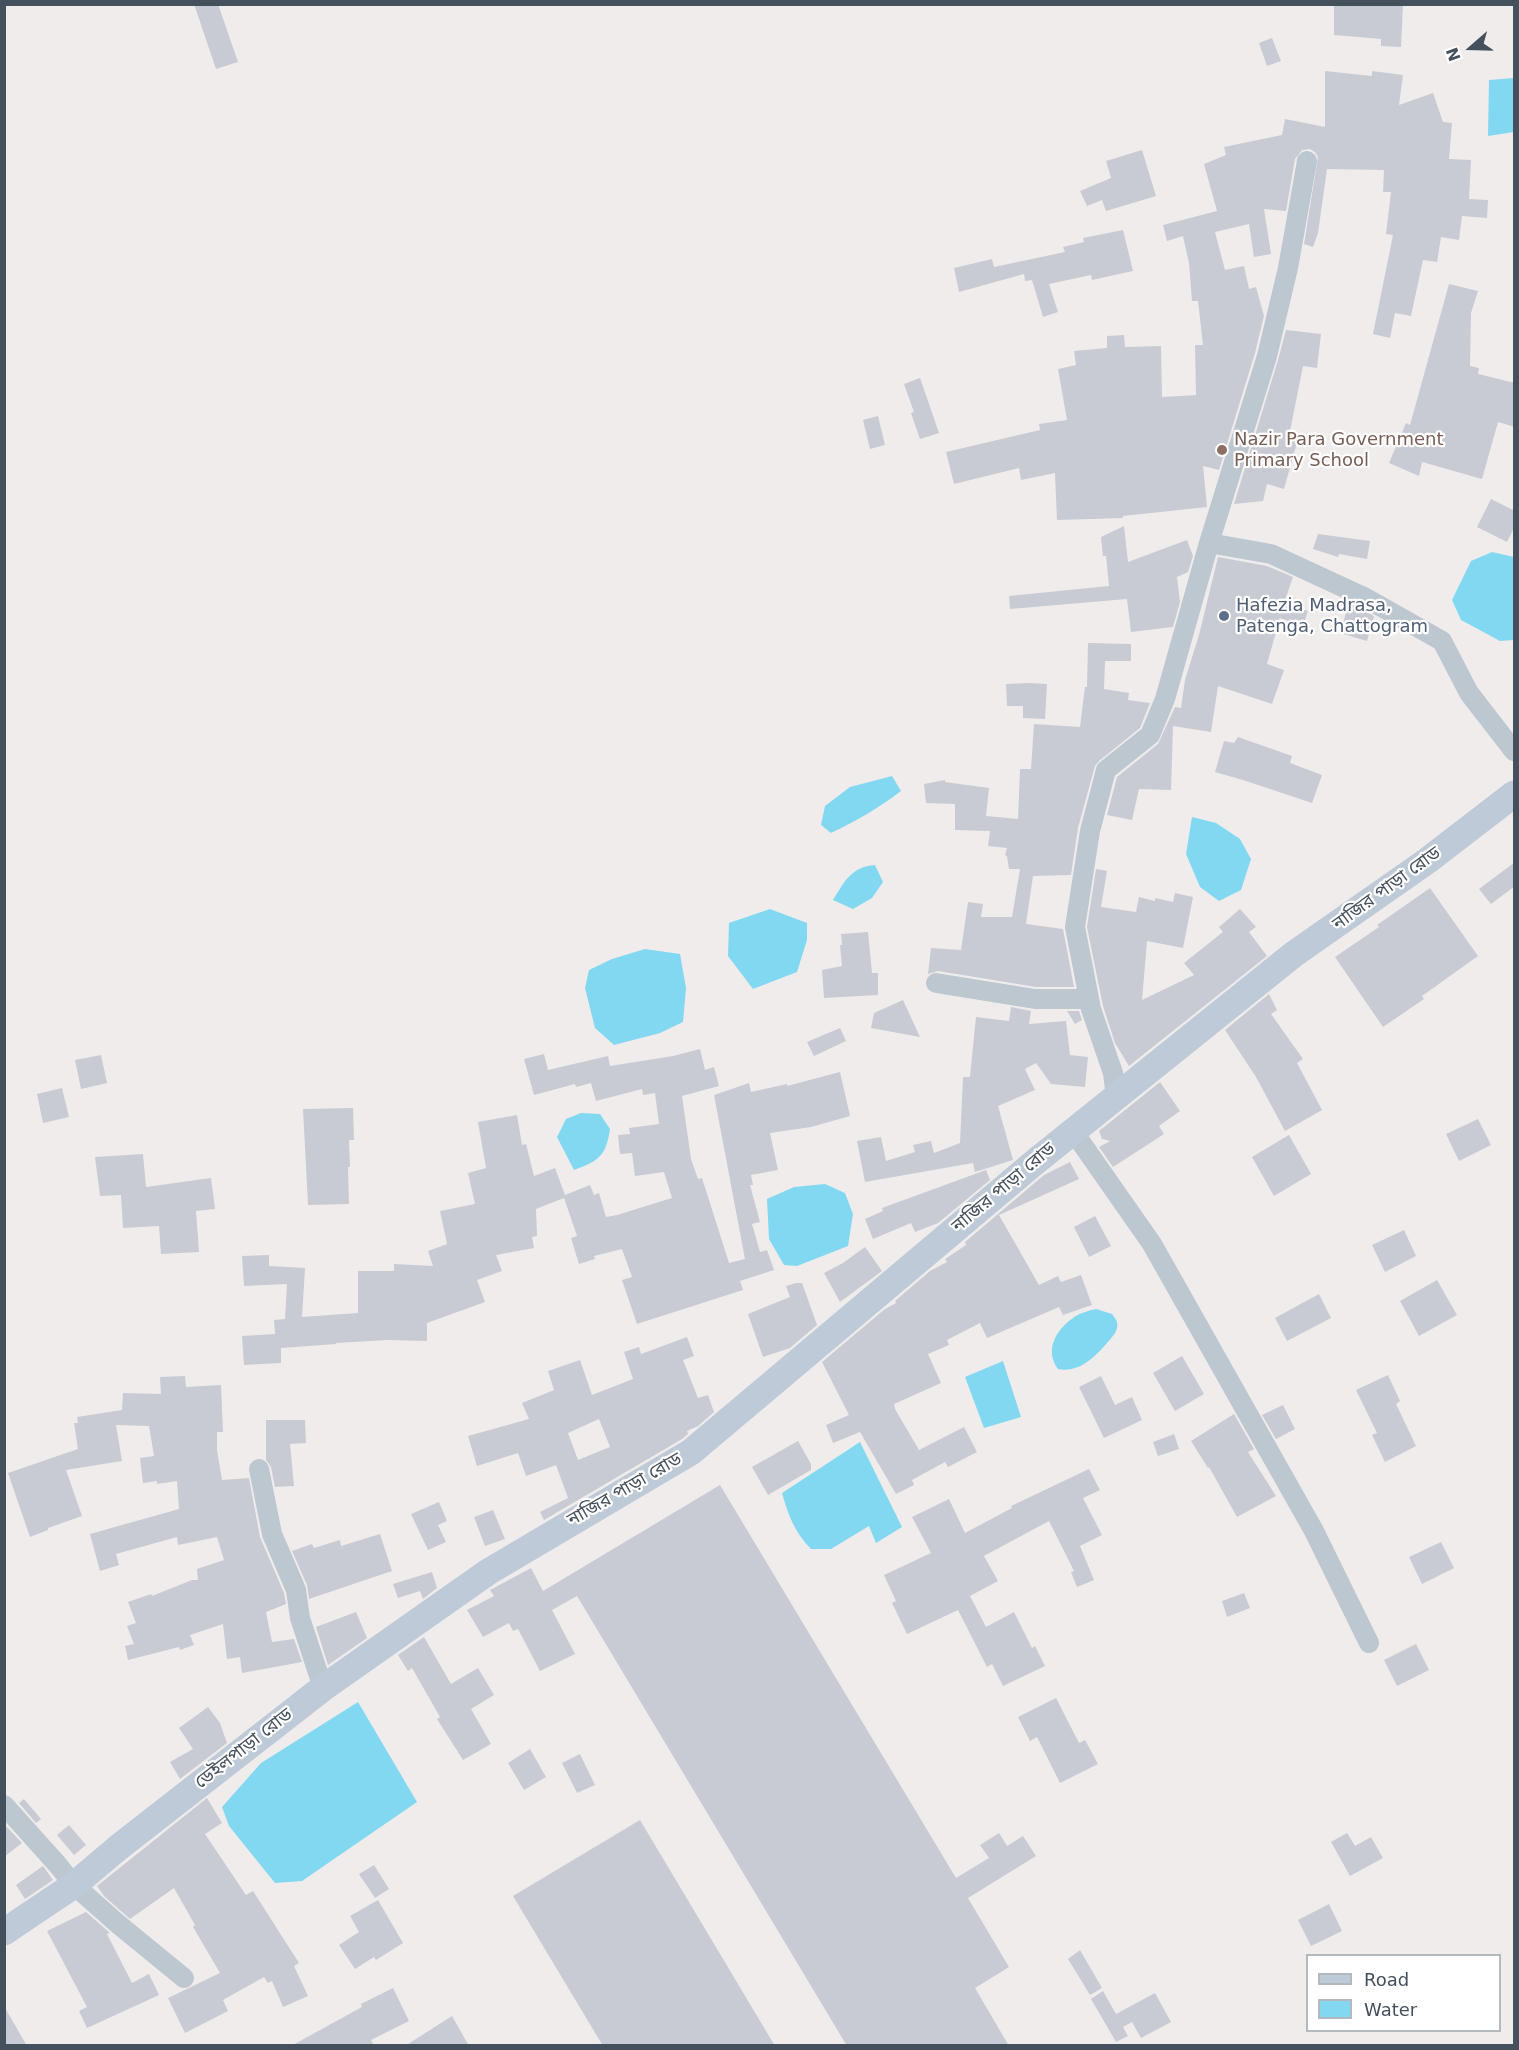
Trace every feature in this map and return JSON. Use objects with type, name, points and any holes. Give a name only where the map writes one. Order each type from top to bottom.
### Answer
[{"type":"main road","name":"নাজির পাড়া রোড","points":[[488,1572],[691,1452],[1073,1131],[1294,954],[1427,861],[1515,794]]},
{"type":"main road","name":"ডেইলপাড়া রোড","points":[[4,1932],[74,1885],[119,1847],[323,1688],[488,1572]]},
{"type":"street","points":[[1116,1097],[1113,1073],[1089,999],[1075,927],[1090,831],[1106,770],[1150,735],[1165,699],[1209,543],[1267,357],[1288,268],[1307,161]]},
{"type":"street","points":[[1209,543],[1271,554],[1364,597],[1442,641],[1469,693],[1515,751]]},
{"type":"street","points":[[936,983],[1035,999],[1089,999]]},
{"type":"street","points":[[1073,1131],[1152,1244],[1314,1531],[1369,1643]]},
{"type":"street","points":[[259,1469],[272,1534],[296,1590],[300,1618],[323,1688]]},
{"type":"street","points":[[4,1805],[74,1885],[184,1978]]},
{"type":"water","points":[[1514,78],[1514,132],[1488,136],[1489,80]]},
{"type":"water","points":[[1492,552],[1514,557],[1514,640],[1500,641],[1461,620],[1452,600],[1471,561]]},
{"type":"water","points":[[892,776],[901,791],[884,803],[831,833],[821,825],[825,806],[850,787]]},
{"type":"water","points":[[1192,817],[1216,823],[1240,839],[1251,859],[1241,890],[1219,901],[1200,887],[1186,854]]},
{"type":"water","points":[[875,865],[883,882],[872,898],[853,909],[833,900],[845,881],[854,872]]},
{"type":"water","points":[[770,909],[807,923],[807,940],[797,972],[753,989],[728,956],[729,923]]},
{"type":"water","points":[[645,949],[680,954],[686,988],[683,1022],[660,1033],[614,1045],[595,1028],[585,988],[589,970],[612,959]]},
{"type":"water","points":[[581,1113],[600,1114],[610,1129],[606,1146],[600,1156],[590,1164],[574,1170],[557,1137],[566,1119]]},
{"type":"water","points":[[825,1184],[845,1193],[853,1214],[848,1246],[797,1266],[784,1265],[769,1239],[767,1199],[794,1187]]},
{"type":"water","points":[[1096,1309],[1113,1315],[1117,1322],[1115,1334],[1086,1363],[1073,1369],[1058,1369],[1052,1355],[1057,1334],[1075,1316]]},
{"type":"water","points":[[1003,1361],[1021,1417],[984,1428],[965,1377]]},
{"type":"water","points":[[860,1442],[902,1527],[876,1543],[869,1526],[831,1549],[811,1549],[793,1523],[782,1493]]},
{"type":"water","points":[[358,1702],[417,1802],[302,1881],[275,1883],[229,1826],[222,1807],[261,1763]]},
{"type":"building","points":[[194,4],[218,4],[238,62],[216,69]]},
{"type":"building","points":[[1334,4],[1403,4],[1401,47],[1381,46],[1381,39],[1334,35]]},
{"type":"building","points":[[1272,38],[1281,61],[1267,66],[1259,43]]},
{"type":"building","points":[[1325,71],[1372,76],[1372,71],[1403,75],[1399,105],[1433,93],[1443,122],[1452,123],[1449,159],[1471,160],[1469,199],[1488,200],[1487,218],[1462,216],[1459,240],[1441,237],[1437,262],[1423,260],[1411,316],[1395,313],[1390,338],[1373,334],[1393,235],[1386,234],[1391,192],[1383,192],[1384,170],[1327,169],[1318,233],[1313,247],[1304,244],[1318,157],[1310,149],[1302,150],[1295,159],[1286,211],[1264,209],[1271,254],[1254,257],[1249,224],[1215,232],[1225,270],[1244,266],[1249,289],[1256,287],[1264,316],[1219,470],[1203,466],[1207,507],[1123,516],[1123,518],[1057,520],[1055,473],[1021,480],[1019,468],[954,484],[946,452],[1040,430],[1039,424],[1067,420],[1058,369],[1076,365],[1074,351],[1107,348],[1107,336],[1124,335],[1125,347],[1161,346],[1162,397],[1196,395],[1195,345],[1203,345],[1198,301],[1192,301],[1189,263],[1183,236],[1167,241],[1163,225],[1217,211],[1204,164],[1226,155],[1224,147],[1282,135],[1285,119],[1325,127]]},
{"type":"building","points":[[1142,150],[1156,196],[1106,211],[1102,200],[1087,206],[1080,191],[1111,178],[1106,161]]},
{"type":"building","points":[[1123,230],[1133,271],[1092,280],[1091,275],[1049,284],[1058,312],[1043,317],[1032,280],[1025,281],[1024,274],[959,292],[954,268],[992,259],[994,267],[1065,252],[1063,247],[1084,242],[1083,238]]},
{"type":"building","points":[[1449,284],[1478,291],[1471,313],[1470,366],[1479,368],[1478,374],[1515,383],[1515,427],[1498,422],[1482,479],[1422,462],[1419,476],[1389,463],[1406,423],[1410,425]]},
{"type":"building","points":[[1286,330],[1321,334],[1317,368],[1303,366],[1289,436],[1298,439],[1284,489],[1267,484],[1263,501],[1234,504],[1278,360]]},
{"type":"building","points":[[920,378],[939,433],[920,439],[904,384]]},
{"type":"building","points":[[878,416],[885,445],[870,449],[863,420]]},
{"type":"building","points":[[1491,499],[1515,511],[1515,526],[1507,542],[1477,527]]},
{"type":"building","points":[[1124,526],[1128,562],[1187,540],[1193,556],[1188,572],[1177,577],[1180,602],[1173,627],[1131,632],[1127,599],[1010,609],[1009,596],[1109,586],[1106,556],[1103,556],[1101,537]]},
{"type":"building","points":[[1318,534],[1370,541],[1367,559],[1339,554],[1338,557],[1313,549]]},
{"type":"building","points":[[1218,557],[1267,566],[1293,577],[1284,603],[1308,611],[1303,626],[1280,618],[1267,664],[1284,670],[1272,704],[1218,686],[1211,732],[1173,726],[1171,790],[1139,789],[1132,820],[1107,815],[1117,777],[1158,744],[1175,707],[1181,708],[1185,680],[1199,635]]},
{"type":"building","points":[[1349,603],[1374,616],[1367,641],[1340,633]]},
{"type":"building","points":[[1088,643],[1131,644],[1131,661],[1105,661],[1104,689],[1129,693],[1128,700],[1150,703],[1140,728],[1095,766],[1078,828],[1071,875],[1033,876],[1026,924],[1063,929],[1074,987],[1036,987],[938,971],[928,974],[931,948],[961,950],[968,902],[983,904],[981,917],[1012,917],[1020,869],[1009,869],[1005,855],[1007,848],[988,846],[990,831],[955,830],[955,804],[926,803],[924,784],[945,780],[945,782],[989,788],[986,816],[1018,819],[1020,769],[1031,769],[1034,724],[1080,727],[1085,687],[1087,687]]},
{"type":"building","points":[[1006,684],[1047,684],[1045,719],[1023,718],[1023,706],[1007,706]]},
{"type":"building","points":[[1238,737],[1292,756],[1290,763],[1322,775],[1312,803],[1215,772],[1224,741],[1234,743]]},
{"type":"building","points":[[1515,862],[1515,886],[1491,904],[1479,889]]},
{"type":"building","points":[[1096,869],[1107,871],[1101,907],[1136,912],[1139,897],[1173,902],[1175,893],[1193,897],[1183,948],[1147,941],[1142,1000],[1194,975],[1184,963],[1223,932],[1219,927],[1240,909],[1256,927],[1249,932],[1267,956],[1129,1066],[1115,1043],[1103,1006],[1087,927]]},
{"type":"building","points":[[1430,888],[1478,956],[1422,996],[1424,999],[1383,1027],[1335,957]]},
{"type":"building","points":[[868,932],[872,973],[878,973],[878,995],[824,998],[822,970],[842,966],[841,934]]},
{"type":"building","points":[[1269,994],[1277,1010],[1271,1014],[1303,1059],[1297,1063],[1322,1110],[1285,1131],[1256,1077],[1225,1030]]},
{"type":"building","points":[[903,1000],[920,1037],[871,1028],[874,1013]]},
{"type":"building","points":[[1011,1007],[1031,1011],[1029,1024],[1066,1021],[1070,1055],[1088,1057],[1085,1087],[1051,1084],[1036,1063],[1025,1069],[1035,1090],[998,1106],[1013,1160],[975,1172],[973,1163],[865,1182],[857,1141],[881,1137],[886,1161],[915,1152],[913,1145],[931,1141],[934,1153],[960,1143],[963,1077],[970,1077],[976,1017],[1009,1021]]},
{"type":"building","points":[[1067,1011],[1079,1011],[1082,1020],[1075,1024]]},
{"type":"building","points":[[840,1028],[846,1041],[814,1056],[807,1042]]},
{"type":"building","points":[[700,1049],[705,1070],[714,1067],[719,1086],[682,1096],[691,1159],[698,1179],[702,1178],[729,1263],[745,1259],[714,1095],[749,1083],[751,1092],[787,1084],[787,1086],[840,1072],[850,1116],[811,1127],[770,1133],[778,1170],[751,1175],[753,1185],[750,1185],[760,1222],[752,1224],[760,1252],[767,1250],[774,1270],[740,1281],[743,1290],[637,1324],[622,1280],[632,1277],[622,1249],[594,1256],[595,1259],[579,1264],[571,1238],[577,1236],[564,1198],[536,1209],[537,1236],[532,1237],[534,1248],[496,1255],[502,1271],[477,1280],[485,1302],[427,1323],[427,1341],[387,1340],[281,1348],[281,1363],[244,1365],[242,1336],[275,1334],[274,1320],[285,1319],[287,1284],[244,1286],[242,1256],[269,1255],[269,1266],[305,1268],[302,1317],[358,1313],[358,1271],[394,1271],[394,1264],[433,1266],[428,1251],[447,1244],[440,1211],[475,1204],[468,1173],[486,1168],[478,1122],[517,1115],[522,1145],[526,1144],[534,1176],[555,1168],[565,1195],[590,1185],[594,1195],[599,1193],[606,1217],[672,1198],[664,1172],[635,1176],[632,1153],[620,1154],[618,1135],[630,1134],[629,1128],[659,1124],[655,1093],[643,1095],[642,1089],[596,1101],[591,1083],[576,1087],[575,1084],[534,1095],[524,1059],[544,1054],[548,1070],[608,1056],[610,1066],[673,1056]]},
{"type":"building","points":[[101,1055],[107,1083],[81,1089],[75,1060]]},
{"type":"building","points":[[1160,1082],[1180,1111],[1159,1126],[1164,1134],[1113,1167],[1099,1147],[1110,1141],[1102,1139],[1099,1131]]},
{"type":"building","points":[[62,1088],[69,1117],[43,1123],[37,1094]]},
{"type":"building","points":[[353,1108],[354,1140],[349,1140],[349,1204],[308,1205],[303,1109]]},
{"type":"building","points":[[1478,1119],[1491,1145],[1459,1161],[1446,1134]]},
{"type":"building","points":[[1289,1135],[1311,1174],[1274,1196],[1252,1157]]},
{"type":"building","points":[[143,1154],[146,1187],[211,1178],[215,1209],[196,1211],[199,1252],[161,1254],[159,1226],[123,1228],[121,1195],[100,1196],[95,1157]]},
{"type":"building","points":[[1070,1162],[1079,1179],[999,1215],[1039,1285],[1058,1276],[1061,1282],[1081,1275],[1092,1305],[1063,1315],[1059,1307],[987,1338],[980,1323],[947,1340],[949,1345],[928,1354],[941,1383],[894,1404],[895,1409],[919,1450],[964,1427],[977,1452],[948,1467],[945,1462],[912,1480],[914,1485],[896,1494],[860,1432],[833,1443],[826,1425],[849,1415],[822,1362],[885,1309],[896,1303],[895,1301],[930,1271],[947,1262],[945,1259],[966,1245],[965,1242],[1044,1175]]},
{"type":"building","points":[[986,1170],[990,1180],[938,1223],[915,1232],[911,1223],[873,1239],[865,1219],[883,1211],[882,1208]]},
{"type":"building","points":[[1095,1216],[1111,1246],[1089,1257],[1074,1227]]},
{"type":"building","points":[[1404,1230],[1416,1256],[1385,1272],[1372,1245]]},
{"type":"building","points":[[865,1247],[882,1271],[840,1302],[824,1273]]},
{"type":"building","points":[[1437,1280],[1457,1315],[1419,1336],[1400,1301]]},
{"type":"building","points":[[802,1283],[817,1325],[790,1348],[763,1357],[748,1314],[790,1297],[786,1286]]},
{"type":"building","points":[[1319,1294],[1331,1318],[1287,1341],[1275,1318]]},
{"type":"building","points":[[687,1337],[694,1356],[683,1360],[698,1398],[708,1395],[714,1412],[698,1426],[687,1431],[688,1434],[682,1439],[544,1520],[540,1512],[568,1498],[556,1465],[526,1476],[518,1453],[477,1466],[468,1436],[529,1419],[522,1403],[554,1390],[548,1371],[580,1360],[592,1395],[633,1379],[624,1352],[639,1347],[641,1354]],"holes":[[[599,1419],[610,1447],[578,1460],[568,1433]]]},
{"type":"building","points":[[1182,1356],[1204,1394],[1175,1411],[1153,1373]]},
{"type":"building","points":[[1388,1375],[1400,1401],[1396,1404],[1416,1446],[1385,1462],[1372,1435],[1377,1433],[1356,1390]]},
{"type":"building","points":[[185,1376],[186,1387],[221,1385],[223,1432],[217,1432],[217,1450],[222,1480],[249,1478],[260,1537],[284,1593],[286,1604],[266,1612],[272,1642],[294,1639],[302,1662],[242,1673],[240,1657],[227,1659],[223,1624],[190,1635],[194,1645],[128,1660],[125,1646],[134,1644],[127,1626],[136,1623],[128,1602],[198,1580],[197,1569],[224,1560],[217,1537],[178,1545],[177,1537],[116,1554],[119,1565],[100,1571],[90,1534],[179,1509],[177,1481],[157,1484],[157,1481],[143,1483],[140,1458],[154,1456],[149,1426],[116,1425],[122,1461],[66,1470],[82,1516],[30,1537],[8,1473],[78,1449],[74,1423],[78,1423],[77,1417],[122,1410],[123,1393],[161,1394],[160,1377]]},
{"type":"building","points":[[1101,1376],[1115,1405],[1132,1397],[1142,1420],[1104,1438],[1079,1387]]},
{"type":"building","points":[[1283,1405],[1295,1429],[1276,1439],[1262,1415]]},
{"type":"building","points":[[1234,1414],[1254,1449],[1248,1452],[1276,1496],[1237,1517],[1209,1467],[1191,1441]]},
{"type":"building","points":[[266,1420],[305,1420],[306,1443],[290,1444],[294,1486],[275,1487],[271,1467],[266,1460]]},
{"type":"building","points":[[1174,1434],[1179,1449],[1158,1456],[1153,1442]]},
{"type":"building","points":[[798,1441],[811,1464],[811,1470],[768,1495],[752,1467]]},
{"type":"building","points":[[1089,1469],[1100,1490],[1083,1498],[1102,1535],[1080,1546],[1094,1580],[1077,1587],[1071,1572],[1074,1571],[1049,1521],[984,1556],[998,1581],[970,1596],[986,1627],[1014,1612],[1032,1648],[1035,1646],[1045,1666],[1003,1686],[992,1664],[987,1667],[958,1610],[907,1634],[892,1603],[896,1601],[884,1575],[931,1553],[912,1517],[949,1499],[965,1533],[1012,1508],[1011,1506]]},
{"type":"building","points":[[720,1485],[956,1878],[989,1858],[980,1845],[999,1833],[1007,1846],[1023,1836],[1036,1856],[968,1898],[1009,1967],[975,1988],[1009,2046],[847,2046],[577,1596],[552,1610],[575,1654],[540,1671],[518,1629],[513,1631],[509,1623],[483,1637],[467,1610],[494,1596],[490,1590],[531,1568],[543,1591]]},
{"type":"building","points":[[439,1502],[447,1521],[438,1525],[446,1542],[428,1550],[411,1514]]},
{"type":"building","points":[[493,1510],[505,1539],[485,1546],[474,1517]]},
{"type":"building","points":[[380,1534],[392,1571],[309,1599],[307,1585],[292,1551],[312,1544],[314,1548],[340,1540],[341,1546]]},
{"type":"building","points":[[1441,1542],[1454,1568],[1422,1584],[1409,1557]]},
{"type":"building","points":[[432,1572],[437,1588],[423,1599],[420,1591],[398,1598],[393,1584]]},
{"type":"building","points":[[1244,1593],[1250,1608],[1227,1617],[1222,1601]]},
{"type":"building","points":[[356,1612],[367,1638],[328,1665],[316,1627]]},
{"type":"building","points":[[424,1637],[451,1684],[478,1668],[494,1695],[471,1709],[491,1744],[463,1760],[437,1719],[440,1717],[412,1668],[408,1671],[398,1655]]},
{"type":"building","points":[[1416,1644],[1429,1670],[1397,1686],[1384,1660]]},
{"type":"building","points":[[1056,1698],[1079,1743],[1085,1740],[1098,1764],[1060,1783],[1037,1737],[1030,1741],[1018,1717]]},
{"type":"building","points":[[208,1707],[220,1723],[227,1743],[180,1779],[170,1762],[193,1749],[179,1728]]},
{"type":"building","points":[[530,1749],[546,1777],[524,1790],[508,1763]]},
{"type":"building","points":[[580,1754],[595,1785],[577,1793],[562,1763]]},
{"type":"building","points":[[207,1798],[222,1823],[205,1834],[246,1895],[253,1891],[299,1963],[294,1966],[308,1996],[283,2007],[272,1981],[268,1983],[264,1977],[223,2000],[228,2011],[185,2033],[168,1998],[220,1973],[193,1927],[195,1925],[174,1888],[130,1919],[104,1896],[97,1886]]},
{"type":"building","points":[[24,1799],[41,1819],[36,1823],[19,1803]]},
{"type":"building","points":[[640,1820],[775,2046],[603,2046],[513,1896]]},
{"type":"building","points":[[4,1824],[22,1843],[4,1857]]},
{"type":"building","points":[[69,1825],[86,1845],[74,1855],[57,1835]]},
{"type":"building","points":[[1347,1833],[1355,1846],[1371,1837],[1383,1858],[1350,1876],[1331,1842]]},
{"type":"building","points":[[374,1865],[389,1889],[375,1898],[359,1874]]},
{"type":"building","points":[[43,1866],[53,1880],[25,1899],[16,1885]]},
{"type":"building","points":[[378,1900],[403,1943],[376,1960],[374,1957],[355,1969],[339,1945],[359,1932],[350,1916]]},
{"type":"building","points":[[1329,1904],[1342,1931],[1311,1946],[1298,1920]]},
{"type":"building","points":[[86,1912],[110,1933],[107,1934],[132,1983],[149,1974],[159,1995],[87,2028],[79,2011],[87,2007],[47,1931]]},
{"type":"building","points":[[1080,1950],[1102,1988],[1090,1995],[1068,1959]]},
{"type":"building","points":[[393,1988],[409,2021],[371,2040],[374,2046],[291,2046],[362,2007],[361,2004]]},
{"type":"building","points":[[1103,1991],[1116,2014],[1155,1993],[1171,2022],[1141,2038],[1132,2022],[1123,2027],[1128,2036],[1116,2042],[1091,1999]]},
{"type":"building","points":[[4,2006],[27,2046],[4,2046]]},
{"type":"building","points":[[452,2016],[469,2046],[405,2046]]},
{"type":"place","name":"Nazir Para Government Primary School","points":[[1222,450]]},
{"type":"place","name":"Hafezia Madrasa, Patenga, Chattogram","points":[[1224,616]]}]
